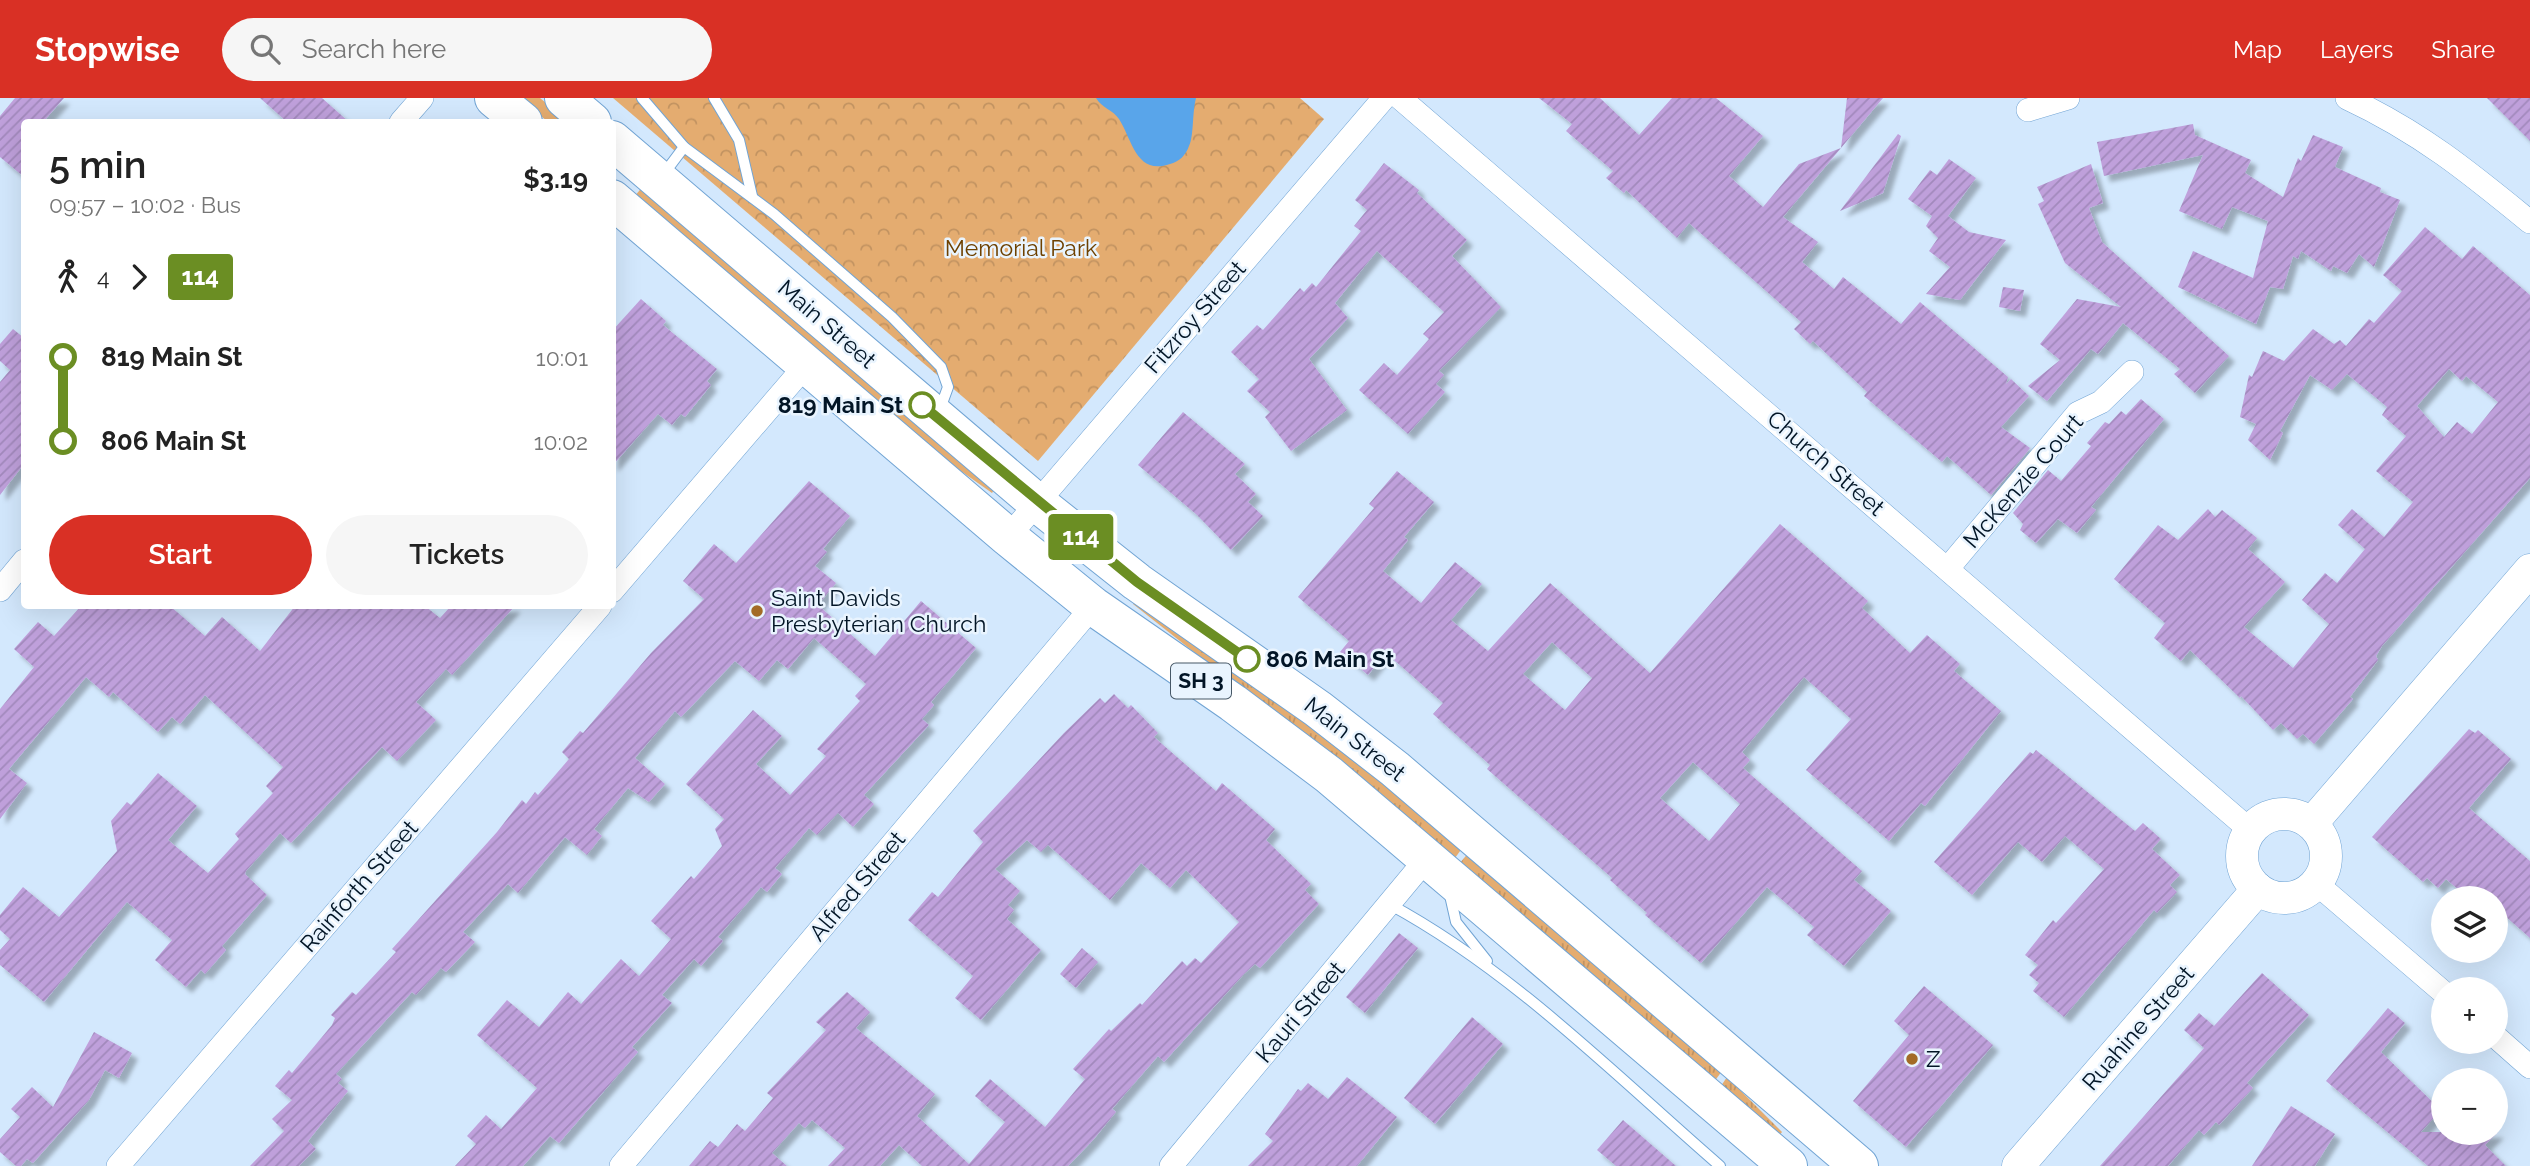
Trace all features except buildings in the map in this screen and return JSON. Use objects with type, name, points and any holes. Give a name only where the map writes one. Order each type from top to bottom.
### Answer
[{"type":"highway","points":[[494,98],[519,119]]},
{"type":"highway","points":[[564,98],[588,119]]},
{"type":"highway","name":"Main Street","points":[[616,143],[1036,502],[1137,582],[1318,709],[1395,769],[1859,1166]]},
{"type":"highway","name":"Main Street","points":[[616,202],[1008,537],[1093,606],[1287,743],[1436,864],[1788,1166]]},
{"type":"street","points":[[404,119],[422,98]]},
{"type":"street","name":"Fitzroy Street","points":[[1008,537],[1384,98]]},
{"type":"street","name":"Church Street","points":[[1400,98],[1948,567],[2250,830]]},
{"type":"street","points":[[2028,110],[2068,98]]},
{"type":"street","points":[[2347,98],[2398,122],[2433,145],[2530,222]]},
{"type":"street","points":[[616,586],[806,365]]},
{"type":"street","name":"McKenzie Court","points":[[1948,567],[2078,413],[2101,402],[2132,372]]},
{"type":"street","points":[[0,590],[21,565]]},
{"type":"street","points":[[2312,823],[2530,570]]},
{"type":"street","name":"Alfred Street","points":[[621,1166],[1093,606]]},
{"type":"street","name":"Rainforth Street","points":[[118,1166],[597,609]]},
{"type":"street","points":[[2292,813],[2312,823],[2325,844],[2327,861],[2317,884],[2289,898],[2277,898],[2258,889],[2244,866],[2242,852],[2250,830],[2270,817],[2292,813]]},
{"type":"street","name":"Kauri Street","points":[[1171,1166],[1389,904],[1436,864]]},
{"type":"street","points":[[2317,884],[2431,982]]},
{"type":"street","name":"Ruahine Street","points":[[2018,1166],[2258,889]]},
{"type":"street","points":[[2508,1048],[2530,1067]]},
{"type":"lane","points":[[642,98],[684,147],[752,196],[892,317],[941,368],[948,387],[937,418]]},
{"type":"lane","points":[[714,98],[739,140],[752,196]]},
{"type":"lane","points":[[660,180],[684,147]]},
{"type":"lane","points":[[1436,864],[1456,922],[1498,974]]},
{"type":"lane","points":[[1389,904],[1450,939],[1498,974],[1720,1166]]},
{"type":"green space","points":[[520,98],[540,98],[565,119],[544,119]]},
{"type":"green space","name":"Memorial Park","points":[[613,98],[1300,98],[1324,119],[1038,461]]},
{"type":"green space","points":[[644,185],[995,488],[992,493],[924,445],[634,197]]},
{"type":"green space","points":[[1136,600],[1252,679],[1463,847],[1455,858],[1133,604]]},
{"type":"green space","points":[[1469,852],[1722,1071],[1714,1082],[1460,863]]},
{"type":"green space","points":[[1727,1077],[1782,1132],[1779,1136],[1721,1086]]},
{"type":"water","points":[[1096,98],[1196,98],[1191,142],[1186,152],[1173,163],[1150,165],[1137,154],[1119,119]]},
{"type":"bus line","name":"114","points":[[922,405],[1036,502],[1137,582],[1247,659]]},
{"type":"place","name":"819 Main St","points":[[922,405]]},
{"type":"place","name":"Saint Davids Presbyterian Church","points":[[757,611]]},
{"type":"place","name":"806 Main St","points":[[1247,659]]},
{"type":"place","name":"Z","points":[[1912,1059]]}]
